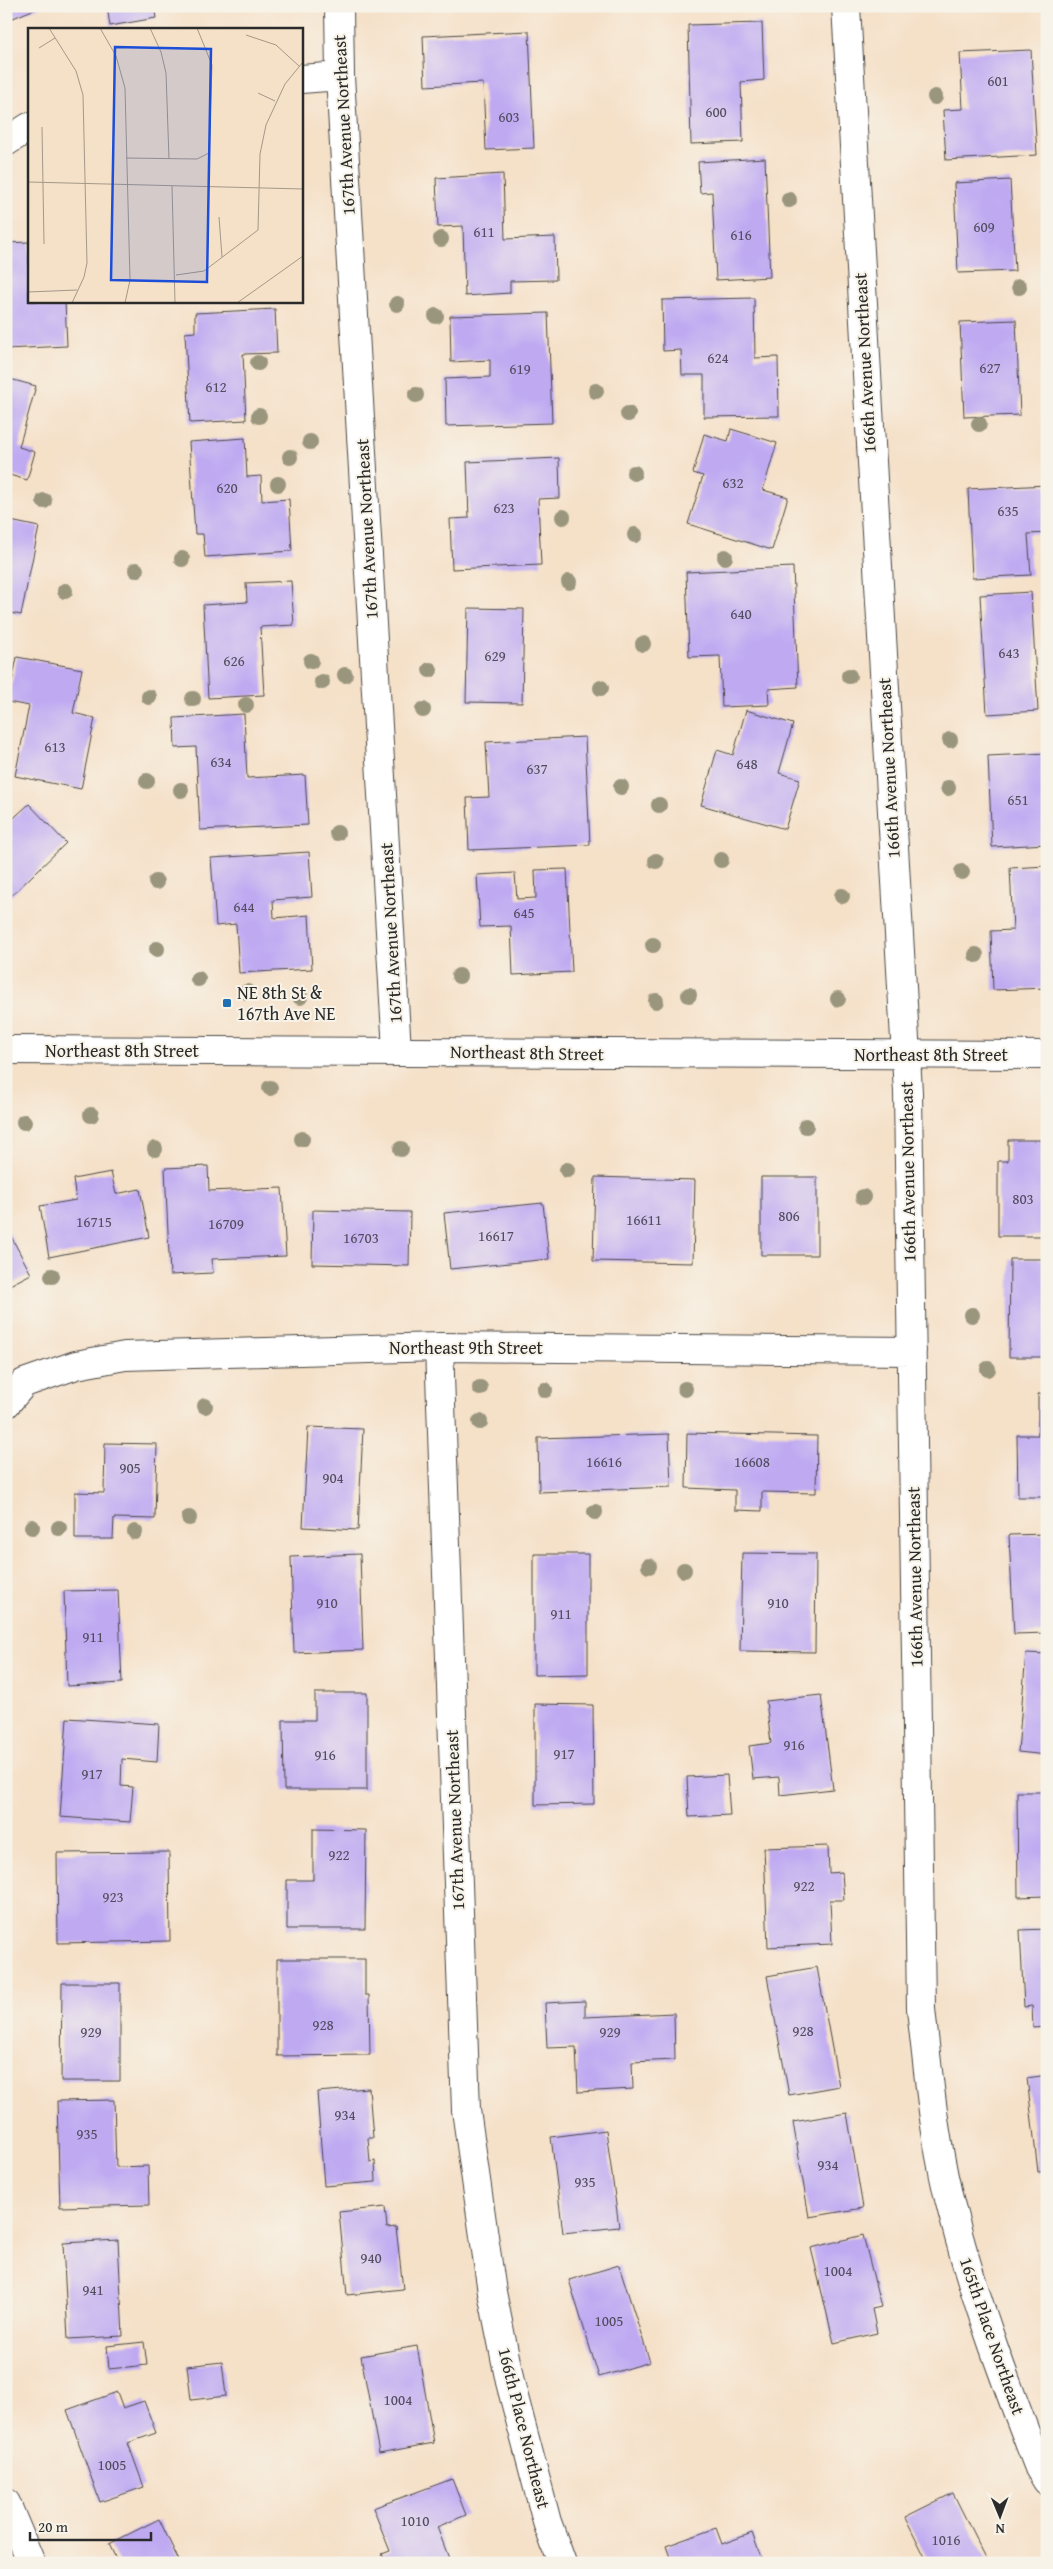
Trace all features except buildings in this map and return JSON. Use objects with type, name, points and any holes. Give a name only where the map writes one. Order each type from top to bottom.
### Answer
[{"type":"street","name":"167th Avenue Northeast","points":[[339,6],[340,76],[397,1052]]},
{"type":"street","name":"166th Avenue Northeast","points":[[846,6],[905,1056],[912,1351],[921,2009],[933,2119],[953,2217]]},
{"type":"street","points":[[302,79],[340,76]]},
{"type":"street","points":[[6,142],[28,128]]},
{"type":"street","name":"Northeast 8th Street","points":[[6,1050],[905,1056],[1047,1055]]},
{"type":"street","name":"167th Avenue Northeast","points":[[439,1347],[466,2110],[492,2292]]},
{"type":"street","name":"Northeast 9th Street","points":[[6,1404],[24,1383],[76,1365],[125,1356],[439,1347],[912,1351]]},
{"type":"street","name":"165th Place Northeast","points":[[953,2217],[989,2338],[1039,2468],[1047,2481]]},
{"type":"street","name":"166th Place Northeast","points":[[492,2292],[510,2382],[547,2522],[562,2563]]},
{"type":"street","points":[[6,2503],[31,2563]]},
{"type":"place","name":"NE 8th St & 167th Ave NE","points":[[227,1003]]}]
